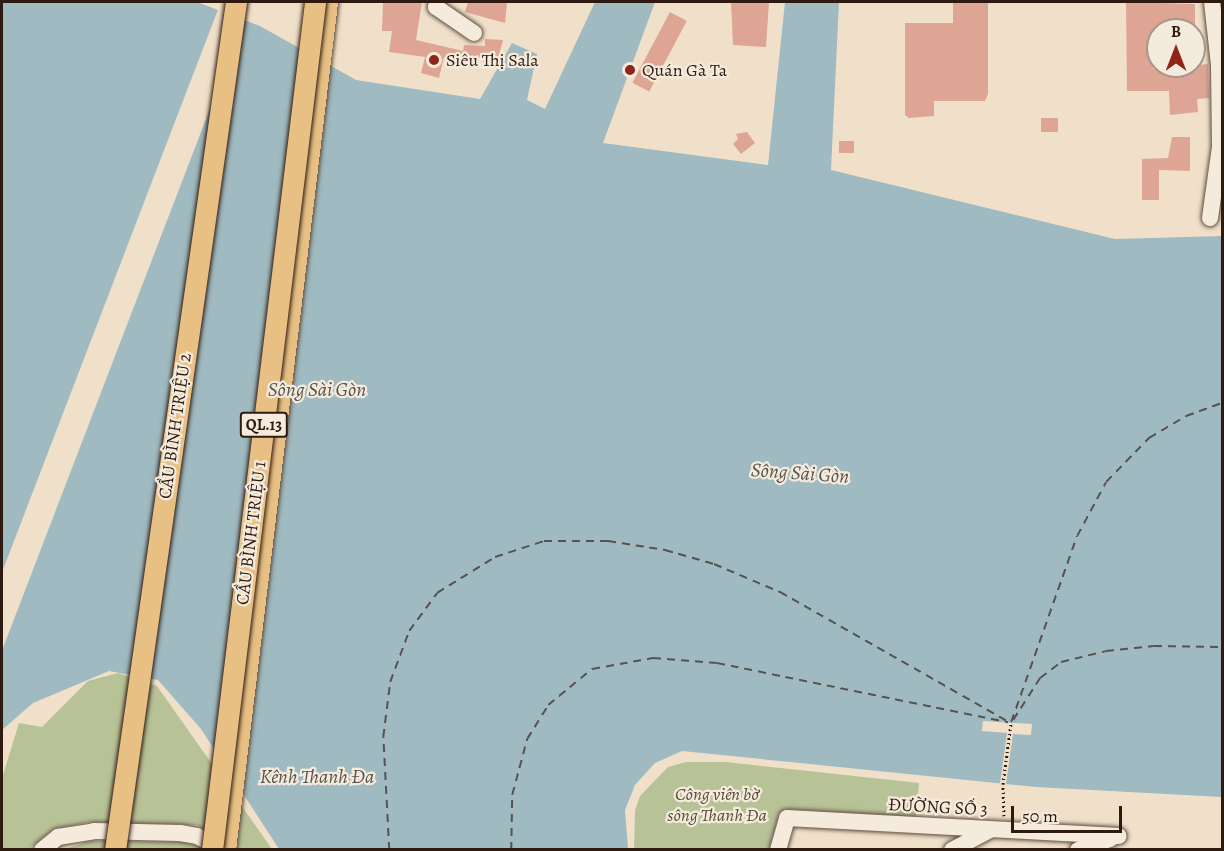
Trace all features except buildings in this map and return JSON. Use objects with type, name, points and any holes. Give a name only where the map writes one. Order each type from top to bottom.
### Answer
[{"type":"main road","name":"CẦU BÌNH TRIỆU 2","points":[[115,849],[236,2]]},
{"type":"main road","name":"CẦU BÌNH TRIỆU 1","points":[[212,849],[315,2]]},
{"type":"main road","name":"CẦU BÌNH TRIỆU 1","points":[[224,849],[327,2]]},
{"type":"street","points":[[437,2],[436,7],[474,33]]},
{"type":"street","points":[[1210,218],[1221,147],[1221,65],[1212,2]]},
{"type":"street","name":"ĐƯỜNG SỐ 3","points":[[778,849],[787,818],[997,830],[1121,843]]},
{"type":"street","points":[[952,849],[997,830]]},
{"type":"street","points":[[42,849],[58,837],[94,831],[180,833],[197,836],[224,849]]},
{"type":"street","points":[[1078,849],[1121,843]]},
{"type":"path","points":[[997,830],[1011,723]]},
{"type":"green space","points":[[118,673],[157,686],[272,849],[238,849],[229,841],[197,825],[89,822],[53,829],[29,849],[2,850],[2,778],[19,723],[42,727],[88,681]]},
{"type":"green space","name":"Công viên bờ sông Thanh Đa","points":[[686,762],[726,762],[919,783],[916,817],[785,809],[779,814],[769,849],[634,850],[635,810],[640,796],[668,767]]},
{"type":"green space","points":[[90,841],[184,842],[206,849],[62,850]]},
{"type":"water","name":"Sông Sài Gòn","points":[[2,2],[197,2],[260,26],[356,80],[480,99],[512,43],[537,54],[527,100],[545,109],[595,2],[655,2],[603,143],[768,165],[785,2],[839,2],[831,170],[1115,239],[1222,236],[1222,797],[1036,787],[682,751],[655,763],[635,785],[625,810],[628,849],[279,849],[201,729],[158,680],[109,671],[33,703],[2,730]]},
{"type":"pier","points":[[219,7],[245,17],[3,647],[2,572]]},
{"type":"pier","points":[[983,721],[1032,724],[1031,735],[1013,734],[1006,784],[1000,784],[1007,733],[982,731]]},
{"type":"ferry route","points":[[1011,722],[1077,536],[1106,482],[1149,438],[1186,416],[1222,403]]},
{"type":"ferry route","points":[[389,850],[383,737],[390,682],[409,631],[437,593],[495,557],[544,541],[608,541],[665,550],[714,564],[780,592],[1011,723]]},
{"type":"ferry route","points":[[1013,720],[1040,678],[1061,662],[1106,651],[1154,646],[1222,647]]},
{"type":"ferry route","points":[[511,850],[512,795],[527,739],[548,705],[592,669],[653,658],[717,663],[1008,722]]},
{"type":"place","name":"Siêu Thị Sala","points":[[434,60]]},
{"type":"place","name":"Quán Gà Ta","points":[[630,70]]},
{"type":"water label","name":"Kênh Thanh Đa","points":[[317,776]]}]
